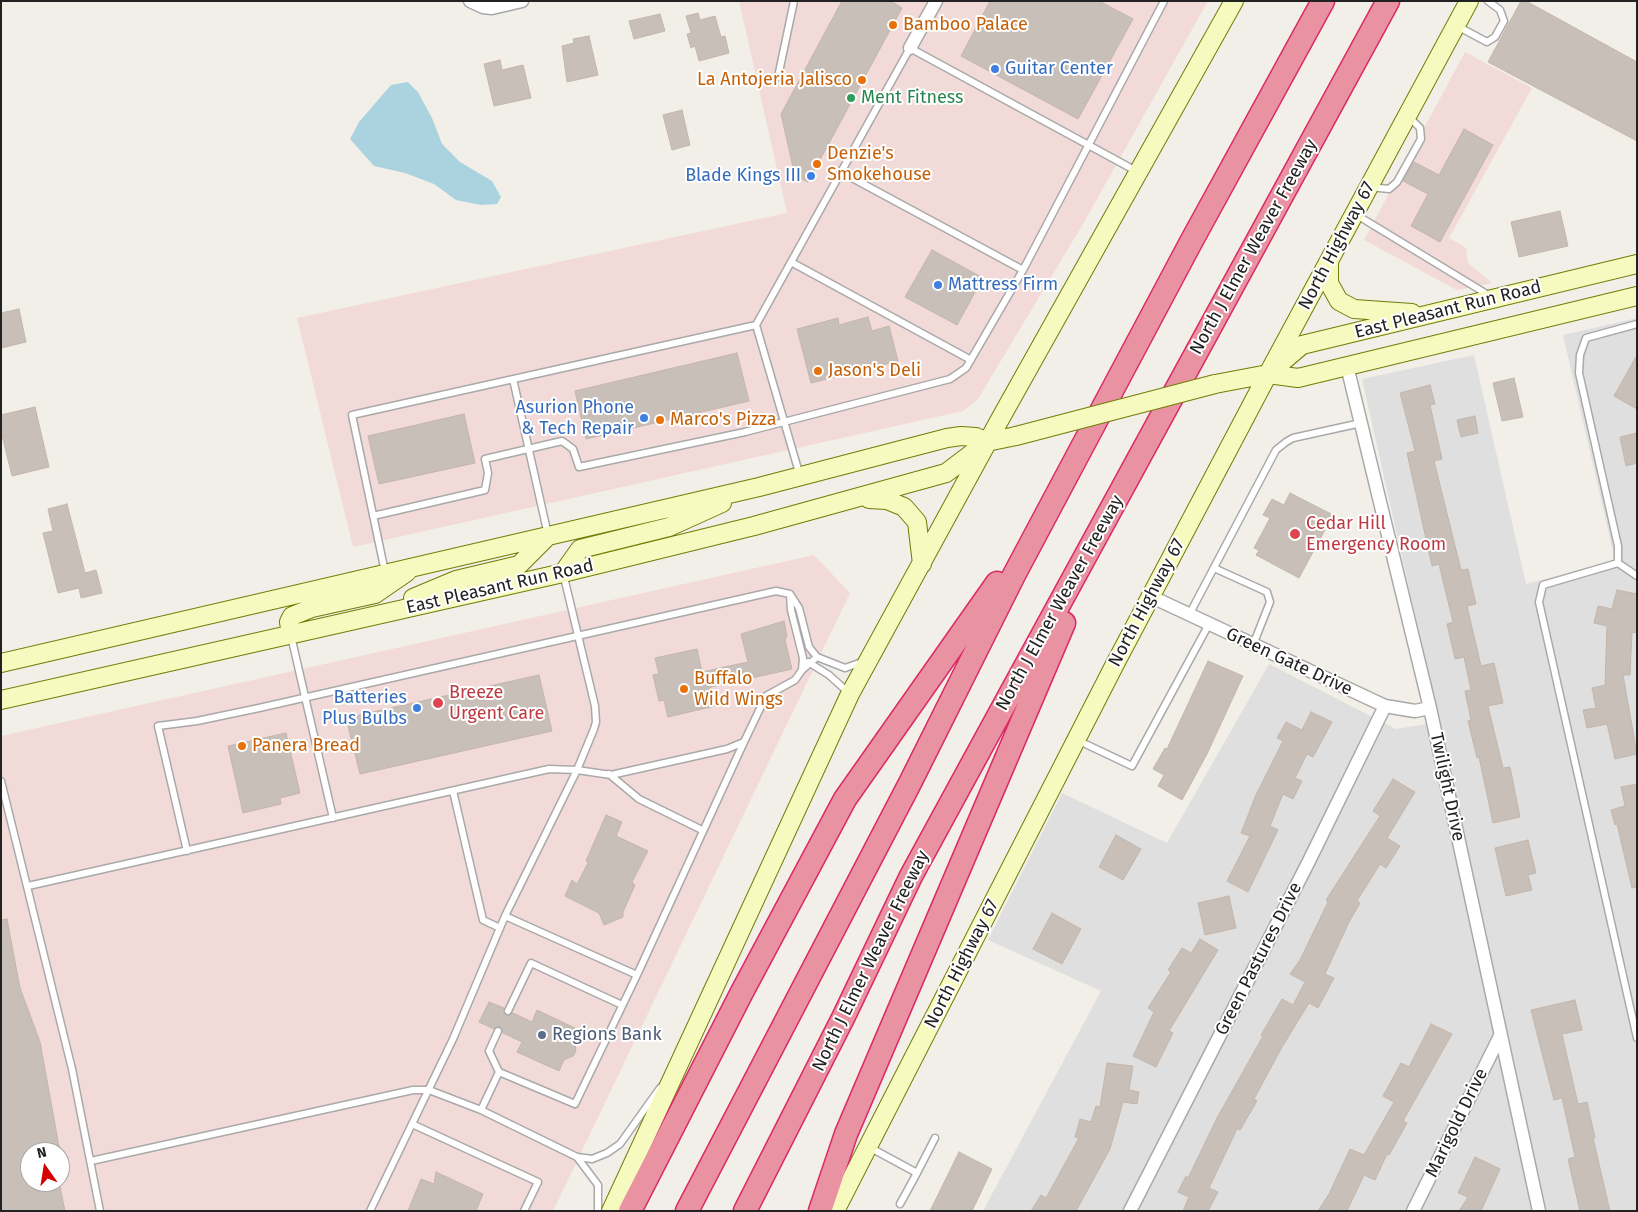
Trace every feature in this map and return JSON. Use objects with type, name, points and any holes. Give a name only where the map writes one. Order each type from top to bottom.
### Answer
[{"type":"highway","points":[[687,1211],[910,783],[1053,502],[1191,242],[1323,1]]},
{"type":"highway","name":"North J Elmer Weaver Freeway","points":[[745,1211],[843,1018],[911,876],[1388,1]]},
{"type":"highway","points":[[820,1211],[846,1134],[1121,491]]},
{"type":"highway","points":[[630,1211],[742,992],[845,799],[911,708],[1053,502]]},
{"type":"main road","points":[[610,1211],[850,694],[987,442],[1234,1]]},
{"type":"main road","name":"North Highway 67","points":[[835,1211],[1076,740],[1268,374],[1469,1]]},
{"type":"main road","points":[[1329,262],[1329,283],[1336,299],[1354,309],[1433,314]]},
{"type":"main road","name":"East Pleasant Run Road","points":[[1268,374],[1302,346],[1637,264]]},
{"type":"main road","name":"East Pleasant Run Road","points":[[1,700],[563,573],[856,498],[946,473],[987,442],[1215,384],[1268,374],[1298,378],[1637,296]]},
{"type":"main road","name":"East Pleasant Run Road","points":[[1,663],[759,487],[946,438],[976,437],[987,442]]},
{"type":"main road","points":[[563,573],[580,548],[669,527],[759,487]]},
{"type":"main road","points":[[856,498],[887,500],[904,507],[917,522],[922,564]]},
{"type":"main road","points":[[364,618],[456,580],[519,566],[548,536]]},
{"type":"main road","points":[[291,634],[288,622],[292,616],[312,608],[375,594],[416,566]]},
{"type":"street","points":[[470,1],[483,8],[492,8],[522,1]]},
{"type":"street","points":[[910,48],[936,1]]},
{"type":"street","name":"Twilight Drive","points":[[1347,366],[1430,708],[1539,1211]]},
{"type":"street","name":"Green Gate Drive","points":[[1152,597],[1385,706],[1415,711],[1430,708]]},
{"type":"street","name":"Green Pastures Drive","points":[[1130,1211],[1309,861],[1385,706]]},
{"type":"street","name":"Marigold Drive","points":[[1413,1211],[1500,1036]]},
{"type":"lane","points":[[778,78],[794,1]]},
{"type":"lane","points":[[373,516],[485,490],[488,472],[485,459],[562,441],[574,449],[579,466],[784,422],[950,379],[966,368],[1023,270],[1164,1]]},
{"type":"lane","points":[[1456,25],[1487,42],[1495,37],[1504,21],[1500,10],[1488,1]]},
{"type":"lane","points":[[800,476],[756,325],[910,48],[1139,172]]},
{"type":"lane","points":[[1368,187],[1389,189],[1397,182],[1421,140],[1420,128],[1407,116]]},
{"type":"lane","points":[[841,172],[1023,270]]},
{"type":"lane","points":[[1354,214],[1494,299]]},
{"type":"lane","points":[[791,262],[971,360]]},
{"type":"lane","points":[[1618,564],[1618,546],[1579,374],[1580,355],[1586,338],[1637,324]]},
{"type":"lane","points":[[385,574],[352,415],[756,325]]},
{"type":"lane","points":[[512,379],[548,536]]},
{"type":"lane","points":[[1189,615],[1276,450],[1294,438],[1361,423]]},
{"type":"lane","points":[[1637,576],[1618,564],[1543,585],[1539,602],[1637,1038]]},
{"type":"lane","points":[[1214,568],[1267,592],[1270,602],[1253,645]]},
{"type":"lane","points":[[370,1211],[429,1090],[505,916],[577,770],[596,722],[595,706],[563,573]]},
{"type":"lane","points":[[187,851],[158,726],[197,721],[776,591],[790,594],[799,608],[809,647],[817,657],[845,668],[868,660]]},
{"type":"lane","points":[[790,594],[791,610],[803,658],[802,670]]},
{"type":"lane","points":[[1076,740],[1132,766],[1209,624]]},
{"type":"lane","points":[[291,634],[333,818]]},
{"type":"lane","points":[[498,1031],[489,1051],[499,1072],[575,1104],[766,696],[795,680],[802,670],[817,657]]},
{"type":"lane","points":[[803,658],[829,676],[850,694]]},
{"type":"lane","points":[[28,886],[549,769],[608,774],[727,749],[744,742]]},
{"type":"lane","points":[[608,774],[639,800],[702,830]]},
{"type":"lane","points":[[1,781],[28,886],[91,1161],[100,1211]]},
{"type":"lane","points":[[453,791],[483,920],[500,928]]},
{"type":"lane","points":[[505,916],[637,975]]},
{"type":"lane","points":[[508,1010],[531,963],[622,1005]]},
{"type":"lane","points":[[91,1161],[413,1090],[429,1090],[481,1110],[577,1157],[592,1159],[607,1153],[620,1144],[680,1059]]},
{"type":"lane","points":[[481,1110],[499,1072]]},
{"type":"lane","points":[[412,1124],[538,1182],[524,1211]]},
{"type":"lane","points":[[900,1204],[935,1138]]},
{"type":"lane","points":[[868,1146],[917,1173]]},
{"type":"lane","points":[[577,1157],[598,1186],[598,1211]]},
{"type":"shaded area","points":[[739,1],[1208,1],[1083,224],[978,399],[963,411],[353,547],[297,318],[787,213]]},
{"type":"shaded area","points":[[1465,52],[1532,88],[1449,238],[1466,248],[1468,263],[1492,283],[1457,290],[1364,240]]},
{"type":"shaded area","points":[[1637,318],[1637,1211],[983,1211],[1101,991],[988,940],[1062,793],[1167,843],[1269,664],[1396,729],[1439,722],[1362,379],[1474,355],[1526,584],[1615,560],[1563,335]]},
{"type":"shaded area","points":[[814,555],[850,593],[553,1211],[1,1211],[1,736]]},
{"type":"water","points":[[408,82],[418,92],[432,118],[442,144],[460,162],[492,181],[501,197],[497,204],[481,205],[456,200],[434,184],[405,173],[374,166],[350,139],[359,122],[391,85]]},
{"type":"building","points":[[842,1],[891,1],[902,8],[808,182],[795,176],[781,114]]},
{"type":"building","points":[[990,1],[1099,1],[1133,19],[1078,119],[961,56]]},
{"type":"building","points":[[1521,1],[1526,1],[1637,62],[1637,141],[1488,62]]},
{"type":"building","points":[[698,13],[700,20],[715,16],[721,37],[725,36],[729,53],[699,61],[695,46],[691,48],[687,34],[691,33],[686,16]]},
{"type":"building","points":[[660,14],[665,31],[634,39],[629,21]]},
{"type":"building","points":[[589,36],[598,75],[567,82],[562,46],[574,43],[573,39]]},
{"type":"building","points":[[500,60],[502,70],[523,65],[531,98],[494,106],[484,64]]},
{"type":"building","points":[[682,110],[690,145],[672,150],[663,115]]},
{"type":"building","points":[[1464,129],[1493,145],[1440,242],[1411,226],[1428,194],[1403,181],[1414,162],[1439,175]]},
{"type":"building","points":[[1560,211],[1568,246],[1519,257],[1511,222]]},
{"type":"building","points":[[932,250],[983,278],[957,325],[905,297]]},
{"type":"building","points":[[19,309],[26,342],[1,348],[1,313]]},
{"type":"building","points":[[868,317],[872,331],[889,326],[898,361],[811,383],[797,329],[838,318],[839,325]]},
{"type":"building","points":[[737,353],[749,401],[586,439],[575,391]]},
{"type":"building","points":[[1637,355],[1637,409],[1614,396]]},
{"type":"building","points":[[1514,378],[1523,417],[1502,421],[1493,383]]},
{"type":"building","points":[[1430,385],[1435,404],[1430,405],[1442,459],[1434,461],[1461,570],[1468,569],[1476,604],[1467,606],[1481,666],[1494,663],[1503,703],[1488,706],[1503,768],[1510,767],[1520,817],[1493,823],[1479,757],[1477,758],[1468,721],[1471,720],[1465,691],[1471,690],[1464,657],[1455,659],[1447,624],[1453,622],[1439,564],[1432,566],[1407,453],[1415,451],[1400,393]]},
{"type":"building","points":[[35,407],[49,467],[12,476],[1,431],[1,415]]},
{"type":"building","points":[[464,414],[475,463],[379,484],[368,436]]},
{"type":"building","points":[[1475,416],[1478,433],[1461,437],[1457,420]]},
{"type":"building","points":[[1637,433],[1637,463],[1626,466],[1620,437]]},
{"type":"building","name":"Cedar Hill Emergency Room","points":[[1290,493],[1333,515],[1299,578],[1256,555],[1259,550],[1254,548],[1270,518],[1263,515],[1272,499],[1284,505]]},
{"type":"building","points":[[67,504],[85,573],[96,570],[102,593],[81,598],[79,588],[58,593],[43,533],[53,531],[48,509]]},
{"type":"building","points":[[1617,590],[1637,594],[1637,633],[1632,632],[1630,675],[1623,675],[1637,754],[1615,759],[1607,724],[1587,728],[1583,710],[1596,708],[1592,688],[1605,685],[1607,626],[1594,623],[1598,606],[1612,609]]},
{"type":"building","points":[[784,621],[787,636],[785,640],[792,669],[711,687],[715,706],[668,717],[664,700],[659,701],[653,675],[659,674],[655,658],[697,649],[702,672],[748,662],[741,634]]},
{"type":"building","points":[[1208,661],[1243,676],[1207,754],[1182,800],[1158,786],[1164,775],[1153,769],[1165,748],[1167,749]]},
{"type":"building","points":[[539,675],[552,731],[360,774],[346,718]]},
{"type":"building","points":[[1311,712],[1332,722],[1313,757],[1307,754],[1295,778],[1302,781],[1293,799],[1283,794],[1270,826],[1278,830],[1248,892],[1227,881],[1250,836],[1241,833],[1256,795],[1283,741],[1277,738],[1286,722],[1302,730]]},
{"type":"building","points":[[286,733],[300,793],[280,798],[281,804],[243,813],[228,746]]},
{"type":"building","points":[[1393,779],[1415,792],[1387,838],[1400,846],[1386,868],[1380,864],[1357,901],[1360,903],[1325,974],[1334,978],[1318,1008],[1309,1003],[1282,1047],[1254,1099],[1257,1101],[1240,1130],[1237,1129],[1209,1188],[1218,1192],[1208,1211],[1183,1211],[1189,1197],[1178,1192],[1186,1176],[1188,1178],[1217,1118],[1282,999],[1293,1005],[1305,982],[1290,974],[1300,960],[1328,902],[1326,900],[1380,816],[1373,811]]},
{"type":"building","points":[[1637,784],[1637,887],[1632,888],[1617,824],[1615,825],[1611,810],[1625,806],[1621,787]]},
{"type":"building","points":[[606,815],[622,822],[616,836],[648,851],[632,882],[635,885],[623,912],[623,917],[604,925],[599,913],[565,896],[572,880],[577,884],[588,863],[586,861]]},
{"type":"building","points":[[1116,835],[1141,849],[1123,880],[1099,867]]},
{"type":"building","points":[[1528,840],[1536,873],[1528,875],[1532,890],[1506,896],[1495,848]]},
{"type":"building","points":[[1229,896],[1236,928],[1205,935],[1198,903]]},
{"type":"building","points":[[1052,913],[1081,929],[1062,964],[1033,949]]},
{"type":"building","points":[[7,919],[20,988],[40,1042],[58,1142],[20,1142],[20,1192],[61,1192],[65,1211],[1,1211],[1,920]]},
{"type":"building","points":[[1200,939],[1218,950],[1169,1031],[1173,1033],[1156,1067],[1133,1056],[1154,1012],[1148,1008],[1171,972],[1168,970],[1182,948],[1191,953]]},
{"type":"building","points":[[1575,1000],[1582,1030],[1562,1034],[1578,1104],[1587,1102],[1595,1138],[1593,1138],[1610,1211],[1580,1211],[1568,1159],[1575,1157],[1562,1098],[1554,1100],[1531,1010]]},
{"type":"building","name":"Regions Bank","points":[[489,1002],[504,1008],[506,1016],[513,1013],[532,1022],[537,1010],[579,1030],[574,1040],[576,1051],[573,1056],[564,1060],[559,1071],[517,1052],[522,1042],[503,1033],[500,1026],[494,1029],[479,1022]]},
{"type":"building","points":[[1431,1024],[1452,1034],[1403,1121],[1407,1123],[1389,1155],[1387,1154],[1375,1180],[1364,1175],[1347,1211],[1318,1211],[1329,1194],[1350,1149],[1364,1155],[1394,1102],[1383,1096],[1401,1063],[1409,1067]]},
{"type":"building","points":[[1107,1063],[1133,1066],[1129,1090],[1139,1092],[1137,1104],[1123,1102],[1110,1149],[1076,1211],[1031,1211],[1041,1195],[1046,1198],[1079,1138],[1075,1137],[1080,1119],[1091,1122],[1096,1106],[1100,1107]]},
{"type":"building","points":[[959,1152],[992,1169],[972,1211],[930,1211]]},
{"type":"building","points":[[1475,1157],[1500,1169],[1481,1211],[1459,1211],[1468,1197],[1458,1193]]},
{"type":"building","points":[[436,1172],[483,1194],[476,1211],[408,1211],[421,1179],[434,1184]]},
{"type":"place","name":"Bamboo Palace","points":[[893,25]]},
{"type":"place","name":"Guitar Center","points":[[995,69]]},
{"type":"place","name":"La Antojeria Jalisco","points":[[862,80]]},
{"type":"place","name":"Ment Fitness","points":[[851,98]]},
{"type":"place","name":"Denzie's Smokehouse","points":[[817,164]]},
{"type":"place","name":"Blade Kings III","points":[[811,176]]},
{"type":"place","name":"Mattress Firm","points":[[938,285]]},
{"type":"place","name":"Jason's Deli","points":[[818,371]]},
{"type":"place","name":"Asurion Phone & Tech Repair","points":[[644,418]]},
{"type":"place","name":"Marco's Pizza","points":[[660,420]]},
{"type":"place","name":"Cedar Hill Emergency Room","points":[[1295,534]]},
{"type":"place","name":"Buffalo Wild Wings","points":[[684,689]]},
{"type":"place","name":"Breeze Urgent Care","points":[[438,703]]},
{"type":"place","name":"Batteries Plus Bulbs","points":[[417,708]]},
{"type":"place","name":"Panera Bread","points":[[242,746]]},
{"type":"place","name":"Regions Bank","points":[[542,1035]]}]
